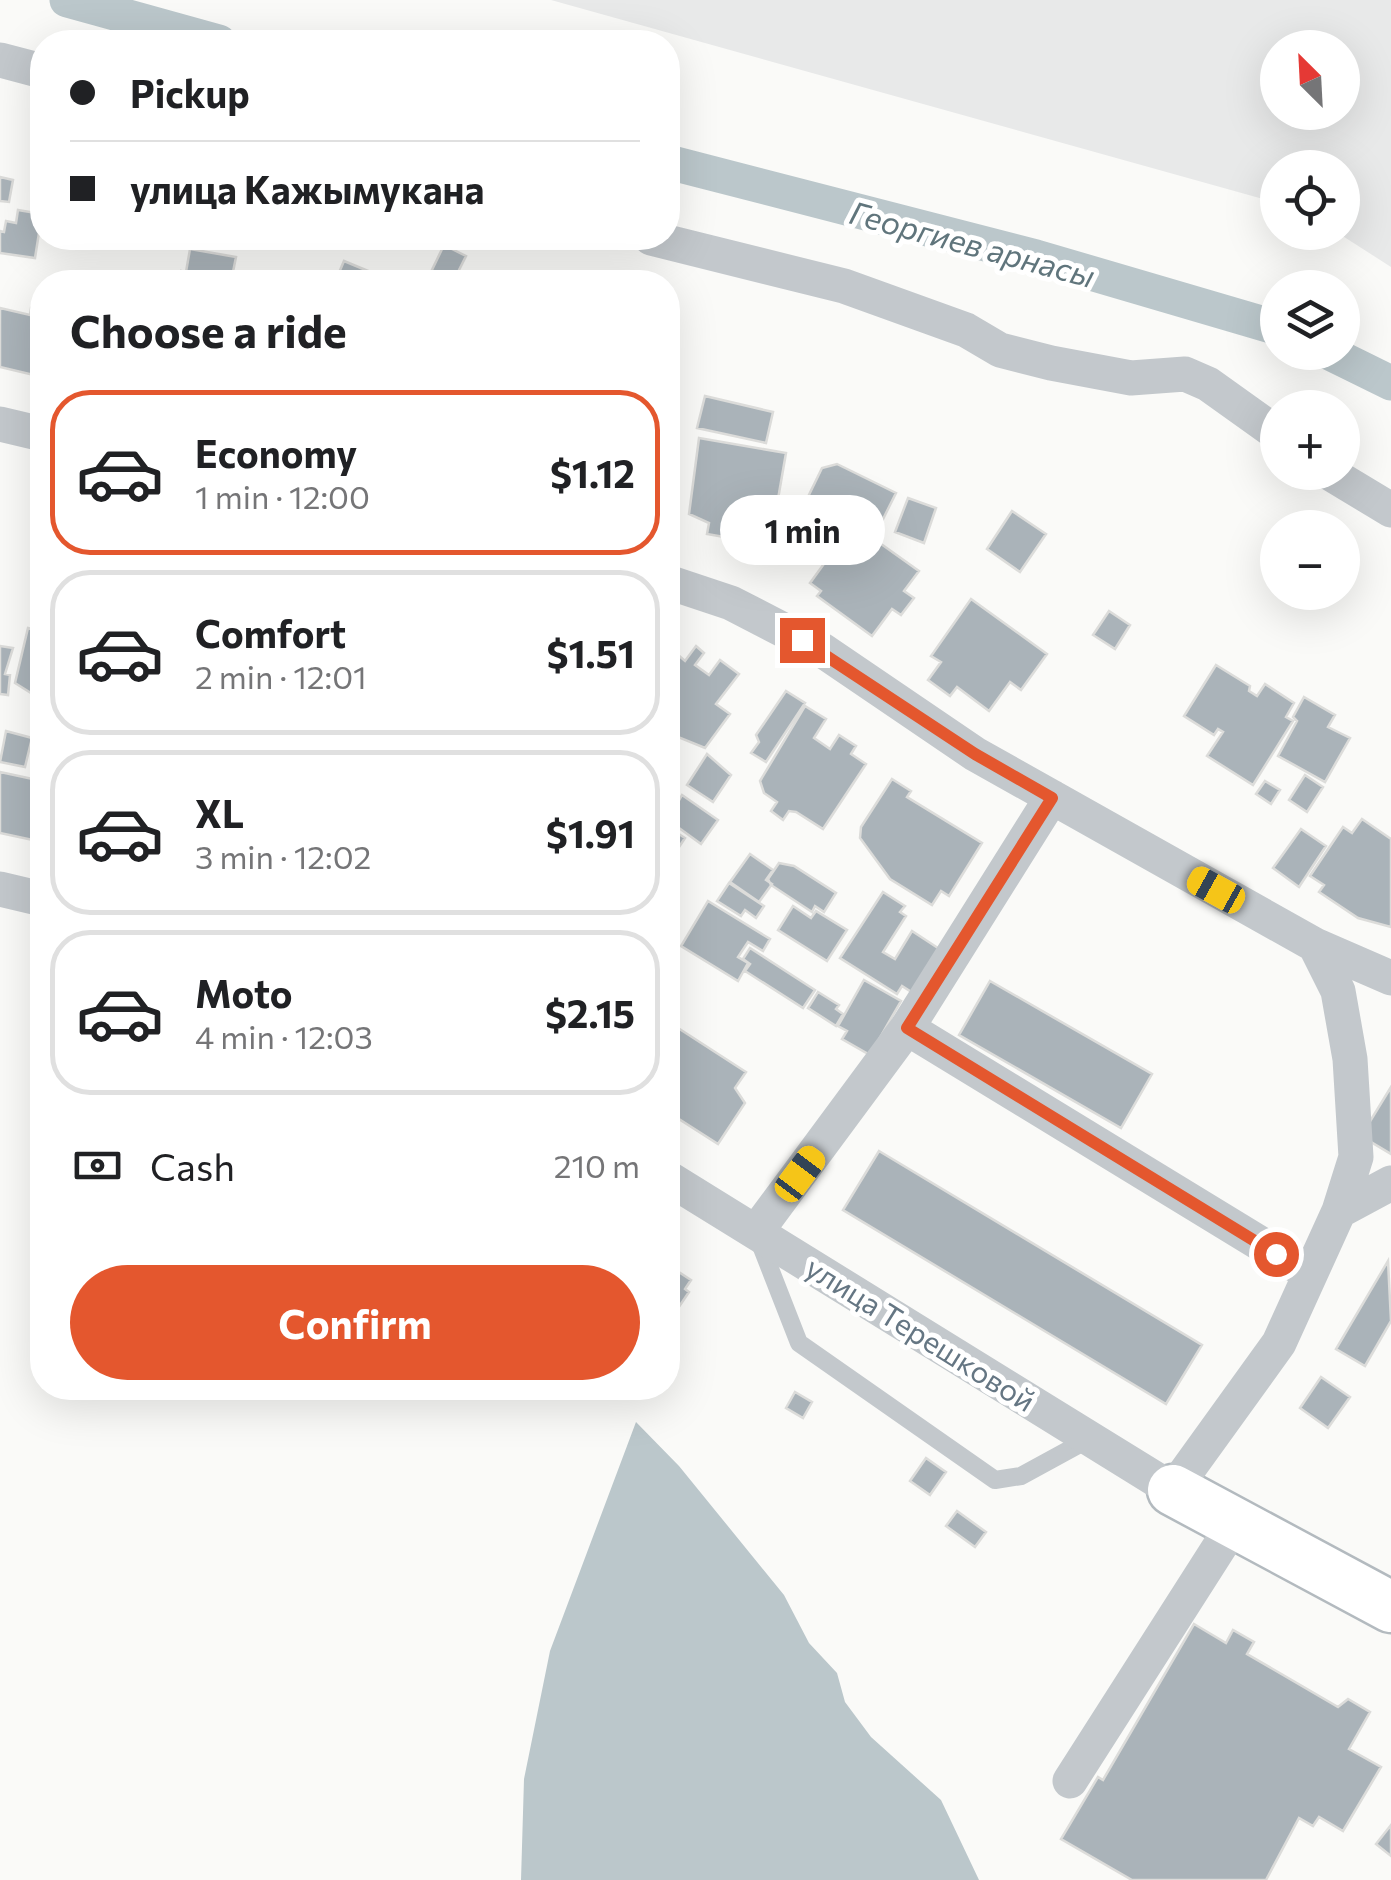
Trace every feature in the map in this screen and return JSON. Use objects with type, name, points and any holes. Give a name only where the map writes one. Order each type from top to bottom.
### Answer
[{"type":"street","points":[[0,60],[30,68]]},
{"type":"street","points":[[680,245],[844,286],[966,330],[1000,350],[1131,378],[1185,374],[1208,384],[1260,421]]},
{"type":"street","points":[[0,424],[30,431]]},
{"type":"street","points":[[1358,490],[1391,510]]},
{"type":"street","points":[[680,586],[730,603],[822,650],[975,754],[1315,945],[1391,978]]},
{"type":"street","points":[[756,1232],[907,1028],[1052,798]]},
{"type":"street","points":[[0,890],[30,896]]},
{"type":"street","points":[[1315,945],[1338,991],[1350,1059],[1356,1158],[1339,1211],[1278,1343],[1215,1438],[1173,1490],[1391,1607]]},
{"type":"street","points":[[907,1028],[1310,1274]]},
{"type":"street","points":[[1339,1211],[1391,1183]]},
{"type":"street","name":"улица Терешковой","points":[[680,1185],[1173,1490]]},
{"type":"street","points":[[1070,1781],[1236,1521]]},
{"type":"lane","points":[[756,1232],[799,1343],[995,1480],[1021,1476],[1088,1440]]},
{"type":"shaded area","points":[[551,0],[1391,0],[1391,267],[1360,247],[1360,150],[1260,150],[1260,198],[680,36],[680,30],[658,30]]},
{"type":"shaded area","points":[[636,1422],[679,1466],[784,1595],[809,1643],[837,1673],[845,1702],[871,1737],[941,1800],[979,1880],[521,1880],[524,1779],[550,1651]]},
{"type":"building","points":[[0,177],[13,180],[9,202],[0,201]]},
{"type":"building","points":[[18,210],[30,212],[30,250],[36,250],[35,258],[0,253],[0,231],[4,232],[6,221],[16,223]]},
{"type":"building","points":[[190,250],[236,257],[233,270],[186,270]]},
{"type":"building","points":[[442,250],[466,256],[459,270],[432,270]]},
{"type":"building","points":[[344,261],[366,270],[340,270]]},
{"type":"building","points":[[0,308],[30,315],[30,374],[0,367]]},
{"type":"building","points":[[705,396],[773,412],[766,443],[697,428]]},
{"type":"building","points":[[699,438],[786,453],[770,545],[707,534],[709,523],[689,514]]},
{"type":"building","points":[[837,464],[896,493],[881,523],[843,504],[831,529],[808,522],[804,512],[807,499],[822,468]]},
{"type":"building","points":[[908,498],[936,508],[924,543],[895,532]]},
{"type":"building","points":[[1012,511],[1046,534],[1020,572],[987,549]]},
{"type":"building","points":[[853,524],[919,571],[904,591],[914,598],[901,615],[892,609],[872,636],[817,596],[821,591],[810,583]]},
{"type":"building","points":[[971,599],[1047,654],[1021,690],[1010,682],[989,711],[957,687],[950,696],[928,680],[941,662],[931,656]]},
{"type":"building","points":[[1109,611],[1130,625],[1115,649],[1093,635]]},
{"type":"building","points":[[28,628],[30,628],[30,692],[15,683]]},
{"type":"building","points":[[0,646],[13,648],[5,674],[10,675],[8,695],[0,694]]},
{"type":"building","points":[[696,646],[704,653],[695,665],[709,675],[720,660],[739,674],[716,704],[730,714],[705,748],[680,738],[680,657],[685,661]]},
{"type":"building","points":[[1216,665],[1250,686],[1249,691],[1257,696],[1265,684],[1294,703],[1286,717],[1293,721],[1253,785],[1207,756],[1223,732],[1218,729],[1214,735],[1184,716]]},
{"type":"building","points":[[786,691],[805,703],[766,762],[751,753],[759,742],[756,735]]},
{"type":"building","points":[[1304,697],[1335,715],[1328,727],[1350,738],[1325,782],[1278,756],[1297,721],[1293,717]]},
{"type":"building","points":[[805,706],[826,719],[814,738],[830,749],[839,735],[856,746],[851,754],[866,764],[823,829],[796,812],[789,811],[783,820],[771,811],[777,802],[764,793],[760,781]]},
{"type":"building","points":[[6,731],[30,737],[25,767],[0,762]]},
{"type":"building","points":[[707,754],[731,775],[713,802],[687,785]]},
{"type":"building","points":[[0,772],[30,778],[30,839],[0,833]]},
{"type":"building","points":[[1305,775],[1323,787],[1307,812],[1289,800]]},
{"type":"building","points":[[892,779],[911,791],[907,797],[982,843],[949,896],[941,891],[932,905],[890,879],[860,838],[861,827]]},
{"type":"building","points":[[1265,781],[1280,790],[1271,804],[1256,794]]},
{"type":"building","points":[[682,795],[718,820],[701,844],[680,829]]},
{"type":"building","points":[[1362,819],[1391,839],[1391,927],[1358,918],[1319,892],[1324,885],[1310,876],[1343,827],[1352,833]]},
{"type":"building","points":[[1301,829],[1326,846],[1299,887],[1273,868]]},
{"type":"building","points":[[750,854],[773,870],[766,880],[772,884],[759,902],[730,882]]},
{"type":"building","points":[[779,863],[794,866],[836,893],[824,912],[815,906],[812,912],[771,885],[768,879]]},
{"type":"building","points":[[729,883],[764,906],[756,918],[745,910],[741,916],[717,901]]},
{"type":"building","points":[[883,892],[905,906],[900,912],[906,916],[883,952],[895,959],[912,931],[941,950],[913,993],[902,986],[897,994],[840,958]]},
{"type":"building","points":[[708,901],[770,939],[763,951],[748,942],[738,957],[748,963],[738,981],[681,946]]},
{"type":"building","points":[[793,906],[811,918],[816,911],[847,930],[827,961],[778,930]]},
{"type":"building","points":[[750,948],[815,990],[803,1008],[745,971],[750,964],[743,959]]},
{"type":"building","points":[[864,980],[901,1001],[870,1055],[842,1039],[847,1031],[838,1026]]},
{"type":"building","points":[[990,981],[1152,1074],[1121,1128],[959,1035]]},
{"type":"building","points":[[818,992],[839,1005],[836,1009],[843,1014],[836,1026],[808,1008]]},
{"type":"building","points":[[680,1029],[746,1072],[735,1088],[745,1103],[718,1144],[680,1120]]},
{"type":"building","points":[[1391,1087],[1391,1154],[1361,1136]]},
{"type":"building","points":[[879,1151],[1202,1345],[1166,1404],[843,1210]]},
{"type":"building","points":[[1388,1261],[1391,1321],[1365,1366],[1336,1349]]},
{"type":"building","points":[[680,1273],[691,1280],[685,1289],[689,1292],[680,1305]]},
{"type":"building","points":[[1321,1377],[1350,1397],[1328,1428],[1300,1408]]},
{"type":"building","points":[[795,1392],[812,1402],[803,1418],[786,1408]]},
{"type":"building","points":[[926,1458],[946,1472],[930,1495],[910,1481]]},
{"type":"building","points":[[957,1511],[986,1532],[975,1547],[946,1526]]},
{"type":"building","points":[[1194,1624],[1226,1643],[1233,1630],[1254,1642],[1247,1654],[1338,1707],[1348,1699],[1370,1712],[1349,1749],[1381,1767],[1343,1831],[1319,1817],[1313,1826],[1299,1818],[1266,1880],[1132,1880],[1061,1839],[1098,1777],[1103,1780]]},
{"type":"building","points":[[1391,1825],[1391,1856],[1376,1844]]},
{"type":"waterway","name":"Георгиев арнасы","points":[[67,0],[176,30]]},
{"type":"waterway","name":"Георгиев арнасы","points":[[680,165],[1036,257],[1260,323]]},
{"type":"waterway","name":"Георгиев арнасы","points":[[1360,368],[1391,383]]},
{"type":"route","points":[[802,640],[975,754],[1052,798],[907,1028],[1276,1254]]}]
